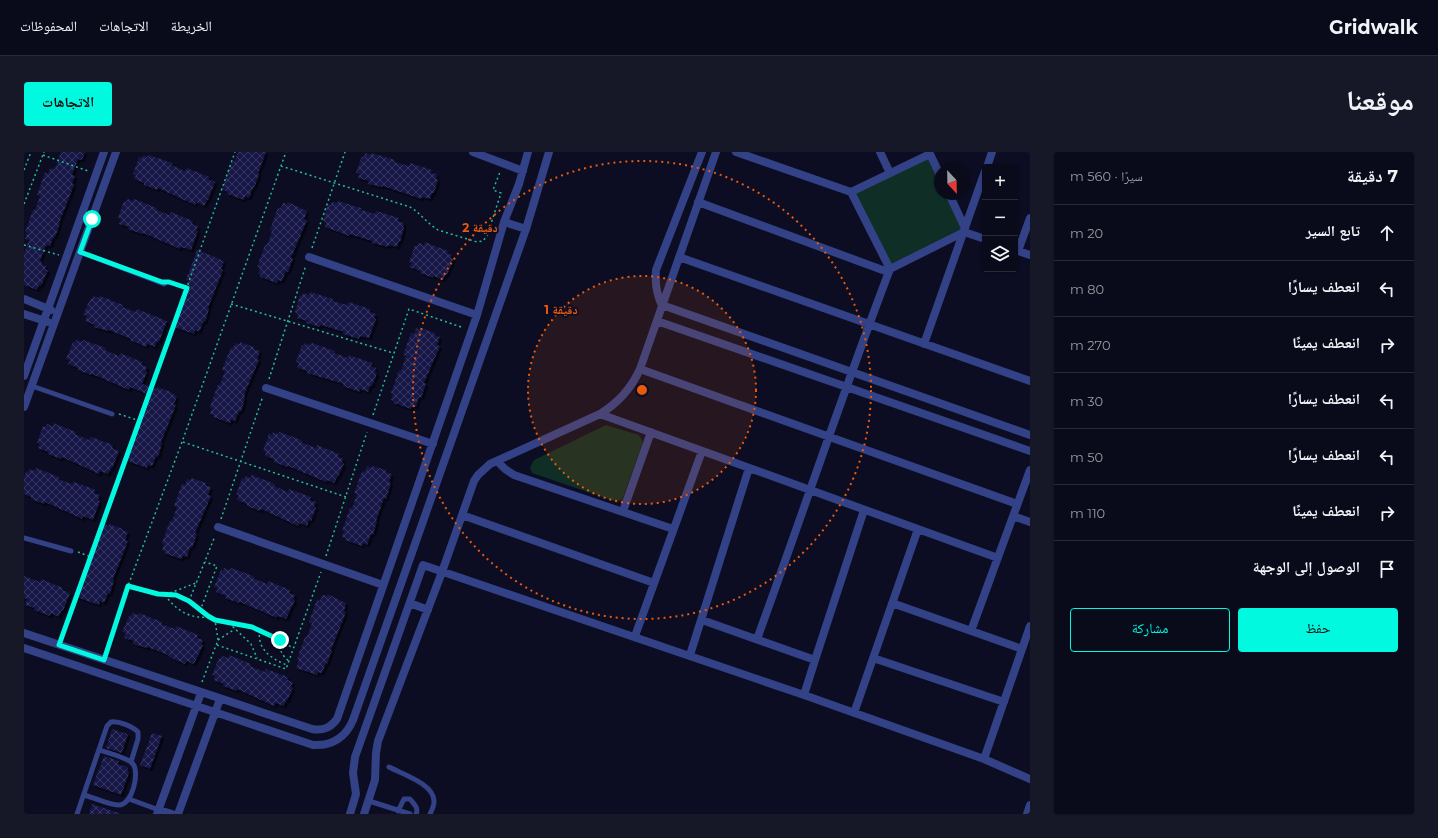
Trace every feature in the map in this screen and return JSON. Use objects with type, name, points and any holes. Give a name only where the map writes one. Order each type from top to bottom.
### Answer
[{"type":"street","points":[[24,376],[104,152]]},
{"type":"street","points":[[24,407],[116,152]]},
{"type":"street","points":[[473,152],[523,171]]},
{"type":"street","points":[[24,633],[200,693],[312,729],[323,730],[329,728],[337,719],[433,444],[477,315],[504,222],[523,171],[528,152]]},
{"type":"street","points":[[24,648],[313,745],[326,745],[343,736],[351,726],[526,229],[549,152]]},
{"type":"street","points":[[702,152],[656,270],[655,285],[662,305],[1030,435]]},
{"type":"street","points":[[364,814],[375,780],[378,741],[428,610],[474,481],[484,469],[497,460],[600,414],[617,403],[630,387],[640,369],[716,152]]},
{"type":"street","points":[[736,152],[851,192],[889,270]]},
{"type":"street","points":[[880,152],[890,173]]},
{"type":"street","points":[[987,164],[992,152]]},
{"type":"street","points":[[851,192],[930,153],[935,164]]},
{"type":"street","points":[[924,344],[982,180]]},
{"type":"street","points":[[952,200],[965,230],[982,238]]},
{"type":"street","points":[[698,202],[889,270]]},
{"type":"street","points":[[1018,248],[1030,218]]},
{"type":"street","points":[[504,222],[526,229]]},
{"type":"street","points":[[757,639],[851,372],[889,270],[965,230]]},
{"type":"street","points":[[1018,250],[1030,255]]},
{"type":"street","points":[[309,257],[477,315]]},
{"type":"street","points":[[679,257],[1030,381]]},
{"type":"street","points":[[24,299],[58,312]]},
{"type":"street","points":[[24,314],[53,324]]},
{"type":"street","points":[[657,321],[1030,451]]},
{"type":"street","points":[[640,369],[1018,504]]},
{"type":"street","points":[[266,388],[433,444]]},
{"type":"street","points":[[600,414],[998,558]]},
{"type":"street","points":[[624,511],[651,432]]},
{"type":"street","points":[[636,636],[702,451]]},
{"type":"street","points":[[497,460],[504,469],[514,475],[624,511],[673,529]]},
{"type":"street","points":[[690,655],[749,468]]},
{"type":"street","points":[[971,631],[1030,470]]},
{"type":"street","points":[[804,695],[814,660],[864,510]]},
{"type":"street","points":[[462,515],[654,584]]},
{"type":"street","points":[[1013,516],[1030,522]]},
{"type":"street","points":[[218,527],[383,585]]},
{"type":"street","points":[[854,713],[918,529]]},
{"type":"street","points":[[350,814],[356,794],[353,768],[355,757],[423,565],[636,636],[804,695],[984,759],[1030,779]]},
{"type":"street","points":[[410,603],[428,610]]},
{"type":"street","points":[[892,603],[1022,649]]},
{"type":"street","points":[[702,620],[814,660]]},
{"type":"street","points":[[984,759],[1030,626]]},
{"type":"street","points":[[873,658],[1004,702]]},
{"type":"street","points":[[172,814],[158,812],[200,693]]},
{"type":"street","points":[[178,814],[220,699]]},
{"type":"street","points":[[1027,814],[1030,805]]},
{"type":"lane","points":[[80,252],[163,283]]},
{"type":"lane","points":[[32,386],[111,413]]},
{"type":"lane","points":[[24,538],[69,550]]},
{"type":"lane","points":[[77,814],[107,726],[111,722],[117,722],[134,729],[139,734],[131,762]]},
{"type":"lane","points":[[84,794],[117,805],[124,804],[129,799],[136,773],[134,765],[131,762],[99,750]]},
{"type":"lane","points":[[389,767],[419,782],[430,790],[434,802],[430,814]]},
{"type":"lane","points":[[129,799],[158,812]]},
{"type":"lane","points":[[398,811],[404,799],[410,799],[417,808],[416,814]]},
{"type":"lane","points":[[368,801],[410,814]]},
{"type":"path","points":[[24,170],[31,152]]},
{"type":"path","points":[[59,645],[235,153],[231,152]]},
{"type":"path","points":[[104,660],[128,586],[182,442],[286,152]]},
{"type":"path","points":[[189,601],[218,527],[345,152]]},
{"type":"path","points":[[24,204],[44,153],[96,174]]},
{"type":"path","points":[[281,166],[410,207],[431,226],[438,230],[480,242],[487,236],[501,193],[493,190],[503,163]]},
{"type":"path","points":[[24,245],[66,258]]},
{"type":"path","points":[[163,283],[169,282],[187,288]]},
{"type":"path","points":[[231,304],[393,352]]},
{"type":"path","points":[[217,645],[286,669],[323,565],[393,352],[409,309],[472,330]]},
{"type":"path","points":[[111,413],[115,412],[140,421]]},
{"type":"path","points":[[182,442],[346,497]]},
{"type":"path","points":[[69,550],[91,558]]},
{"type":"path","points":[[200,611],[216,566],[205,562]]},
{"type":"path","points":[[128,586],[165,595],[196,583]]},
{"type":"path","points":[[169,594],[176,595],[189,601],[200,611],[215,620],[245,625],[260,630],[294,648]]},
{"type":"path","points":[[165,595],[176,608],[184,613],[193,616],[208,616]]},
{"type":"path","points":[[200,693],[217,645],[218,640],[215,620]]},
{"type":"path","points":[[227,622],[250,644],[257,659]]},
{"type":"path","points":[[218,640],[236,629]]},
{"type":"path","points":[[260,630],[259,640],[267,653],[273,659],[287,665]]},
{"type":"path","points":[[280,640],[282,654],[289,662]]},
{"type":"green space","points":[[930,154],[934,164],[934,200],[950,200],[964,232],[890,269],[851,192]]},
{"type":"green space","points":[[606,425],[639,435],[643,442],[622,500],[614,501],[532,473],[530,467],[534,460]]},
{"type":"building","points":[[61,152],[85,152],[82,160],[78,159],[72,175],[75,176],[72,184],[74,185],[55,237],[54,236],[50,246],[46,245],[40,261],[42,262],[41,264],[46,266],[45,269],[48,270],[41,286],[39,285],[37,290],[24,285],[24,253],[29,240],[25,239],[27,233],[25,232],[40,196],[37,195],[45,172],[48,174],[50,168],[55,169]]},
{"type":"building","points":[[238,152],[266,152],[254,188],[249,198],[245,196],[244,200],[227,194],[227,192],[222,189],[232,161],[234,162]]},
{"type":"building","points":[[365,153],[371,155],[371,153],[395,160],[394,162],[409,166],[410,163],[432,170],[431,173],[437,174],[436,179],[438,180],[434,193],[432,193],[430,199],[422,197],[421,199],[383,186],[368,184],[369,181],[358,178],[360,174],[356,173],[362,156],[364,157]]},
{"type":"building","points":[[143,155],[148,157],[149,155],[172,163],[171,165],[185,171],[187,168],[209,177],[208,179],[215,182],[204,206],[196,202],[195,205],[158,188],[157,190],[144,185],[144,183],[134,179],[136,175],[133,174],[139,157],[142,158]]},
{"type":"building","points":[[128,199],[133,201],[134,199],[157,208],[156,210],[170,215],[171,212],[193,221],[192,224],[198,226],[196,230],[198,231],[191,250],[181,247],[180,249],[143,233],[142,234],[128,229],[129,227],[119,224],[121,219],[118,218],[124,201],[126,202]]},
{"type":"building","points":[[338,201],[375,214],[376,211],[399,218],[398,221],[404,223],[404,228],[397,247],[389,245],[388,247],[372,243],[372,241],[349,234],[349,236],[325,227],[326,222],[323,221],[328,204],[331,205],[332,202],[337,203]]},
{"type":"building","points":[[288,202],[307,211],[304,219],[307,220],[291,258],[293,258],[288,272],[286,271],[282,281],[278,280],[277,283],[260,277],[261,275],[258,274],[260,268],[257,267],[272,231],[270,230],[278,207],[280,209],[283,203],[287,204]]},
{"type":"building","points":[[425,242],[448,251],[447,253],[452,255],[451,258],[453,259],[447,275],[445,275],[443,280],[434,276],[433,278],[420,273],[420,271],[410,267],[412,263],[409,262],[415,245],[417,246],[419,243],[424,245]]},
{"type":"building","points":[[197,250],[224,261],[221,269],[223,270],[208,308],[205,322],[203,322],[199,332],[195,330],[194,334],[171,326],[182,295],[184,296],[189,281],[186,280]]},
{"type":"building","points":[[310,292],[333,299],[332,301],[347,305],[348,302],[370,309],[370,312],[376,314],[374,318],[376,319],[369,338],[360,336],[359,339],[343,334],[344,332],[321,325],[320,327],[306,323],[307,321],[297,318],[298,314],[295,312],[300,295],[302,296],[303,293],[309,295]]},
{"type":"building","points":[[93,296],[99,298],[100,296],[123,305],[122,307],[136,312],[137,309],[167,321],[159,342],[157,341],[155,347],[147,344],[146,347],[109,330],[94,327],[95,325],[85,321],[87,316],[83,315],[90,299],[92,299]]},
{"type":"building","points":[[416,328],[420,330],[421,328],[435,333],[434,334],[440,337],[437,345],[440,346],[424,383],[426,384],[421,398],[419,397],[416,407],[412,406],[411,409],[394,403],[394,401],[391,400],[393,394],[391,393],[399,370],[401,371],[406,356],[403,355],[411,333],[414,334]]},
{"type":"building","points":[[76,340],[82,342],[83,340],[106,348],[105,350],[119,356],[120,353],[142,362],[141,364],[147,367],[145,371],[147,372],[142,384],[157,389],[157,387],[177,396],[174,404],[176,405],[161,442],[158,457],[156,456],[152,466],[148,465],[147,468],[124,460],[135,429],[137,430],[142,416],[139,415],[147,394],[130,387],[129,390],[92,374],[91,375],[78,370],[78,368],[68,364],[70,360],[66,359],[73,342],[75,343]]},
{"type":"building","points":[[240,342],[260,351],[257,359],[259,360],[246,390],[241,412],[239,411],[235,421],[231,420],[230,423],[213,417],[214,415],[210,414],[212,408],[210,407],[218,384],[220,385],[225,371],[222,370],[231,347],[233,348],[235,343],[240,344]]},
{"type":"building","points":[[305,343],[311,345],[312,343],[335,351],[334,353],[348,358],[349,355],[372,363],[371,366],[376,368],[375,372],[377,373],[368,392],[360,389],[359,392],[343,386],[344,384],[307,373],[308,371],[297,368],[299,363],[296,362],[302,345],[304,346]]},
{"type":"building","points":[[53,423],[76,432],[75,434],[89,440],[91,437],[113,445],[112,448],[119,451],[112,469],[111,468],[108,474],[100,471],[99,474],[62,457],[61,459],[48,454],[48,452],[38,448],[40,444],[37,443],[43,426],[46,427],[47,424],[53,426]]},
{"type":"building","points":[[273,432],[279,434],[279,432],[302,440],[301,442],[316,448],[317,445],[339,454],[338,456],[343,459],[342,463],[344,464],[334,483],[327,480],[326,482],[288,466],[287,467],[274,462],[275,460],[265,456],[266,452],[263,451],[269,434],[272,435]]},
{"type":"building","points":[[367,466],[386,470],[385,472],[392,474],[389,482],[391,483],[386,499],[384,498],[376,521],[373,535],[371,534],[367,545],[363,543],[362,546],[345,540],[346,538],[342,537],[344,531],[342,531],[350,508],[352,508],[357,494],[354,493],[362,471],[365,472]]},
{"type":"building","points":[[36,468],[59,477],[58,479],[72,484],[74,482],[96,490],[94,493],[100,495],[98,500],[100,501],[93,520],[83,516],[82,519],[45,502],[44,504],[31,499],[31,497],[24,494],[24,477],[26,471],[28,472],[30,469],[35,471]]},
{"type":"building","points":[[252,475],[275,484],[274,486],[288,492],[289,489],[311,497],[310,500],[316,502],[314,507],[316,508],[311,521],[309,520],[307,526],[299,523],[298,526],[261,509],[260,511],[247,506],[247,504],[237,500],[239,496],[236,495],[242,478],[244,479],[246,476],[251,478]]},
{"type":"building","points":[[192,478],[206,483],[205,485],[211,487],[208,495],[211,496],[195,533],[197,534],[192,548],[190,547],[187,557],[183,556],[181,559],[164,553],[165,551],[162,550],[164,544],[162,543],[177,507],[174,506],[182,484],[185,485],[187,479],[191,480]]},
{"type":"building","points":[[102,523],[109,526],[109,524],[128,532],[125,540],[128,541],[113,579],[110,594],[108,593],[104,603],[100,601],[99,605],[76,597],[87,566],[89,567],[94,552],[91,551]]},
{"type":"building","points":[[224,568],[230,570],[231,568],[254,576],[253,578],[267,584],[268,581],[290,590],[289,593],[295,595],[293,599],[295,600],[286,619],[278,616],[277,618],[240,602],[239,603],[225,598],[226,596],[216,592],[218,588],[214,587],[221,570],[223,571]]},
{"type":"building","points":[[24,576],[40,582],[41,579],[63,588],[62,590],[70,593],[59,617],[51,613],[50,616],[34,610],[35,608],[25,605],[27,599],[24,598]]},
{"type":"building","points":[[327,594],[346,603],[344,611],[346,612],[327,664],[326,663],[322,673],[318,672],[317,675],[296,668],[299,660],[297,659],[312,623],[309,622],[317,599],[320,601],[322,595],[327,596]]},
{"type":"building","points":[[132,613],[138,615],[139,613],[162,622],[161,624],[175,629],[176,626],[198,635],[197,638],[203,640],[201,644],[203,645],[194,664],[186,661],[185,664],[148,647],[133,644],[134,641],[124,638],[126,633],[122,632],[129,616],[131,616]]},
{"type":"building","points":[[229,655],[251,664],[250,666],[265,672],[266,669],[288,677],[287,680],[293,682],[291,687],[293,688],[284,706],[276,703],[274,706],[237,689],[237,691],[223,686],[224,684],[214,680],[215,676],[212,675],[219,658],[221,659],[222,656],[228,658]]},
{"type":"building","points":[[112,729],[128,734],[122,753],[106,748]]},
{"type":"building","points":[[152,733],[162,736],[150,769],[140,765]]},
{"type":"building","points":[[104,756],[119,761],[118,764],[127,767],[129,773],[121,795],[93,785]]},
{"type":"building","points":[[92,804],[119,813],[119,814],[89,814]]},
{"type":"route","points":[[92,219],[80,252],[162,282],[166,281],[187,288],[59,645],[104,660],[128,586],[162,595],[176,595],[189,601],[200,611],[215,620],[252,627],[280,640]]}]
